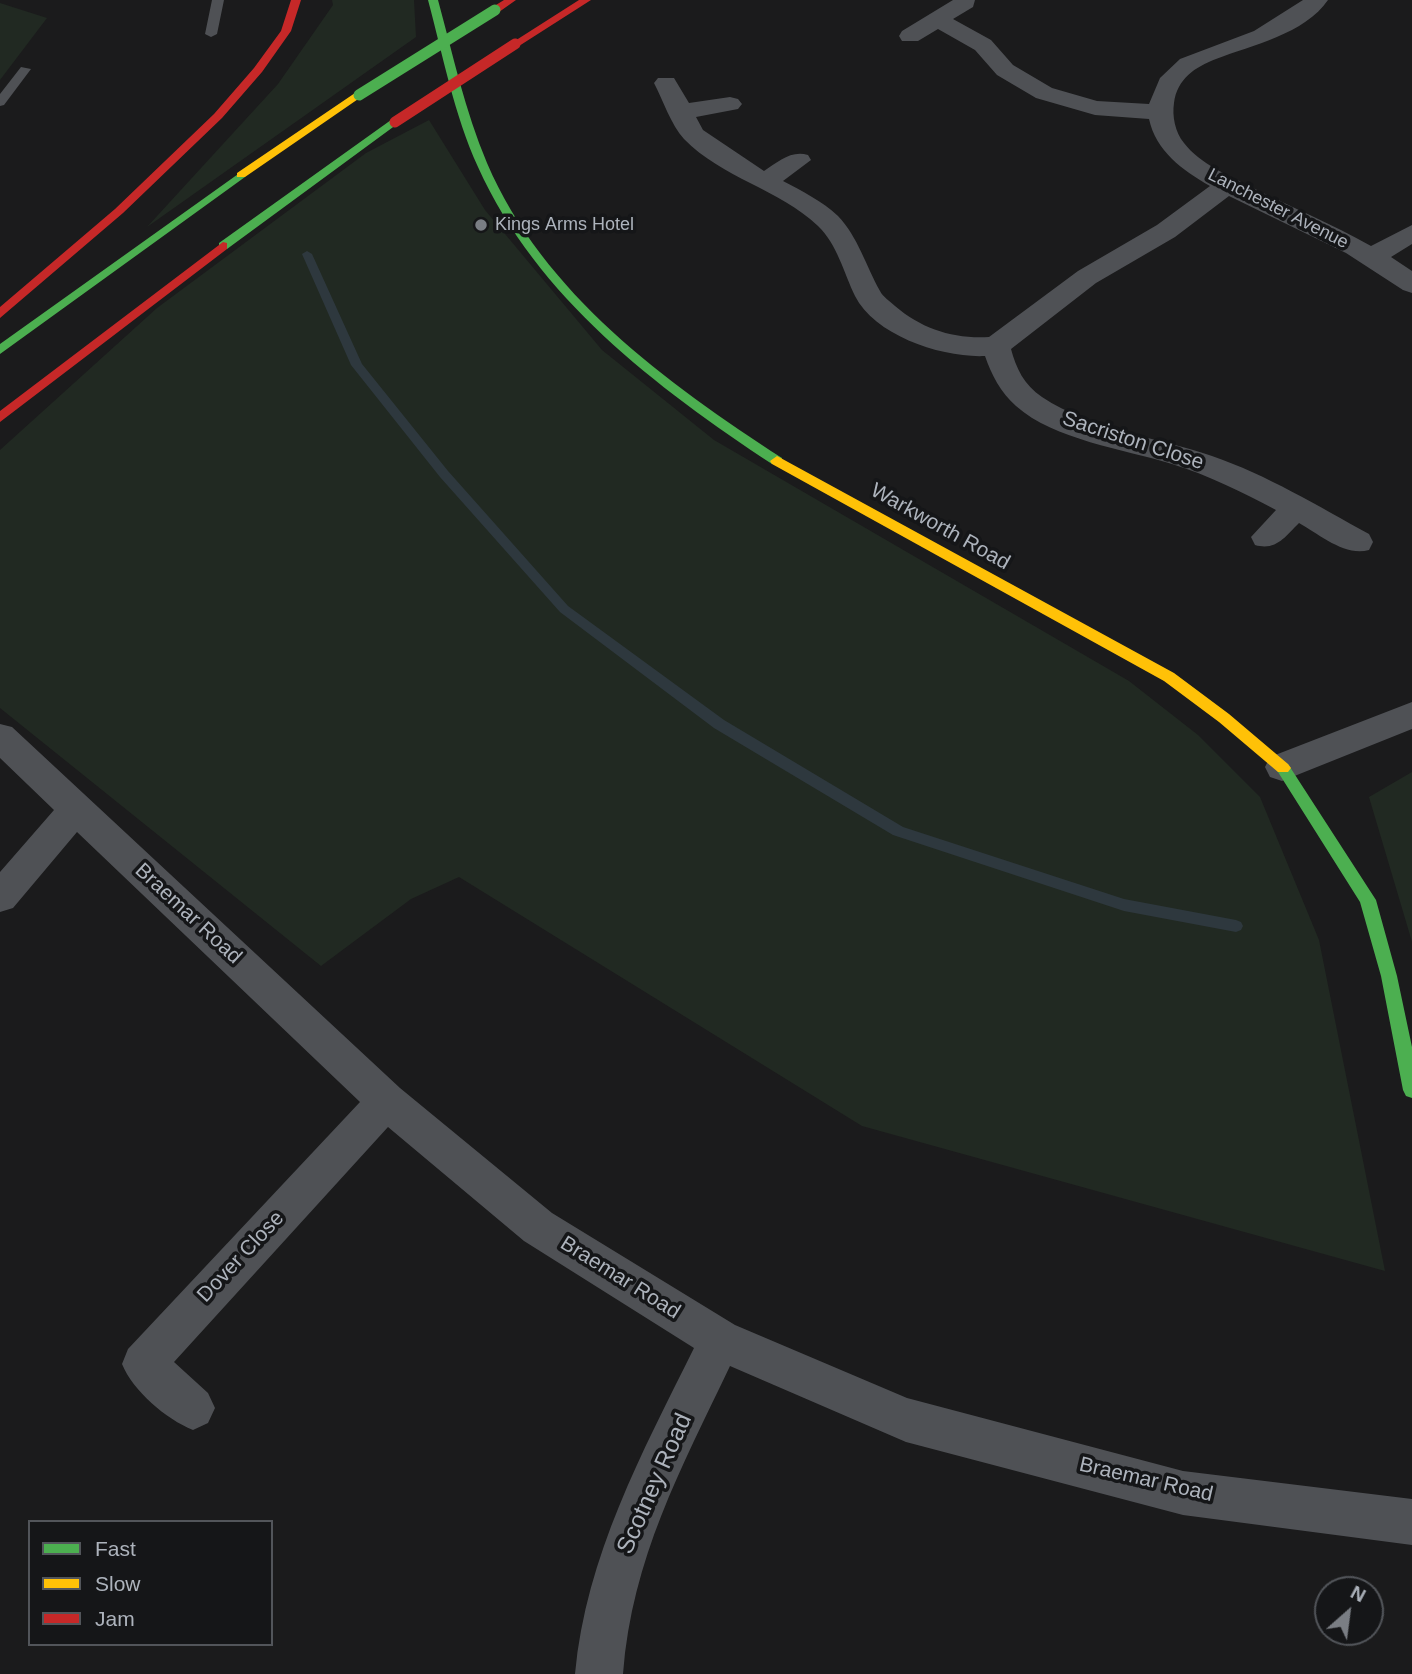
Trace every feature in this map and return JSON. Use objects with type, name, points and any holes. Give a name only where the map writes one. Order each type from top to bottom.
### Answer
[{"type":"street","points":[[0,314],[135,195],[224,110],[261,69],[296,11],[296,0]]},
{"type":"street","name":"Warkworth Road","points":[[433,0],[476,149],[493,187],[524,238],[594,320],[677,393],[784,466],[1169,677],[1224,718],[1282,767],[1368,900],[1389,976],[1412,1090]]},
{"type":"street","points":[[0,351],[203,200],[359,95],[511,0]]},
{"type":"street","points":[[0,418],[68,362],[395,122],[586,0]]},
{"type":"street","points":[[910,36],[965,2]]},
{"type":"street","points":[[937,19],[983,45],[1005,70],[1044,93],[1095,108],[1161,112],[1161,99],[1167,86],[1180,70],[1200,57],[1258,37],[1289,22],[1306,2]]},
{"type":"street","points":[[666,83],[693,134],[724,158],[806,203],[828,221],[841,237],[870,299],[898,323],[920,336],[949,344],[996,346],[1076,285],[1166,231],[1227,185]]},
{"type":"street","points":[[681,112],[730,104]]},
{"type":"street","name":"Lanchester Avenue","points":[[1161,112],[1162,128],[1174,148],[1190,163],[1227,185],[1371,257],[1412,285]]},
{"type":"street","points":[[765,181],[799,160]]},
{"type":"street","points":[[1371,257],[1412,233]]},
{"type":"street","name":"Sacriston Close","points":[[996,346],[1001,367],[1011,383],[1030,403],[1065,421],[1205,464],[1253,485],[1357,541]]},
{"type":"street","points":[[1266,537],[1296,508]]},
{"type":"street","points":[[1282,767],[1412,715]]},
{"type":"street","name":"Braemar Road","points":[[0,737],[386,1101],[538,1227],[720,1340],[906,1420],[1183,1493],[1406,1522]]},
{"type":"street","points":[[0,898],[77,808]]},
{"type":"street","name":"Dover Close","points":[[193,1408],[143,1364],[386,1101]]},
{"type":"street","name":"Scotney Road","points":[[599,1674],[600,1648],[625,1543],[720,1340]]},
{"type":"lane","points":[[211,34],[218,0]]},
{"type":"lane","points":[[0,102],[25,69]]},
{"type":"shaded area","points":[[332,0],[414,0],[416,37],[147,227],[278,84],[333,5]]},
{"type":"shaded area","points":[[0,3],[47,18],[0,80]]},
{"type":"shaded area","points":[[429,120],[485,210],[602,350],[714,440],[1129,681],[1198,735],[1260,797],[1319,940],[1385,1271],[862,1126],[459,877],[411,899],[321,966],[0,708],[0,450],[157,308],[366,153]]},
{"type":"shaded area","points":[[1412,772],[1412,942],[1369,797]]},
{"type":"waterway","points":[[307,254],[357,365],[444,474],[564,609],[719,724],[898,831],[1124,905],[1236,926]]},
{"type":"traffic: fast","points":[[433,0],[458,95],[483,165],[493,187],[529,245],[574,298],[624,348],[676,392],[777,461]]},
{"type":"traffic: fast","points":[[359,95],[495,10]]},
{"type":"traffic: fast","points":[[223,246],[395,122]]},
{"type":"traffic: fast","points":[[0,350],[241,175]]},
{"type":"traffic: fast","points":[[1283,768],[1368,900],[1389,976],[1412,1090]]},
{"type":"traffic: slow","points":[[241,175],[359,95]]},
{"type":"traffic: slow","points":[[777,461],[1169,677],[1224,718],[1283,768]]},
{"type":"traffic: jam","points":[[0,314],[119,211],[218,116],[258,70],[286,31],[296,0]]},
{"type":"traffic: jam","points":[[495,10],[511,0]]},
{"type":"traffic: jam","points":[[515,44],[586,0]]},
{"type":"traffic: jam","points":[[395,122],[515,44]]},
{"type":"traffic: jam","points":[[0,418],[223,246]]},
{"type":"place","name":"Kings Arms Hotel","points":[[481,225]]}]
